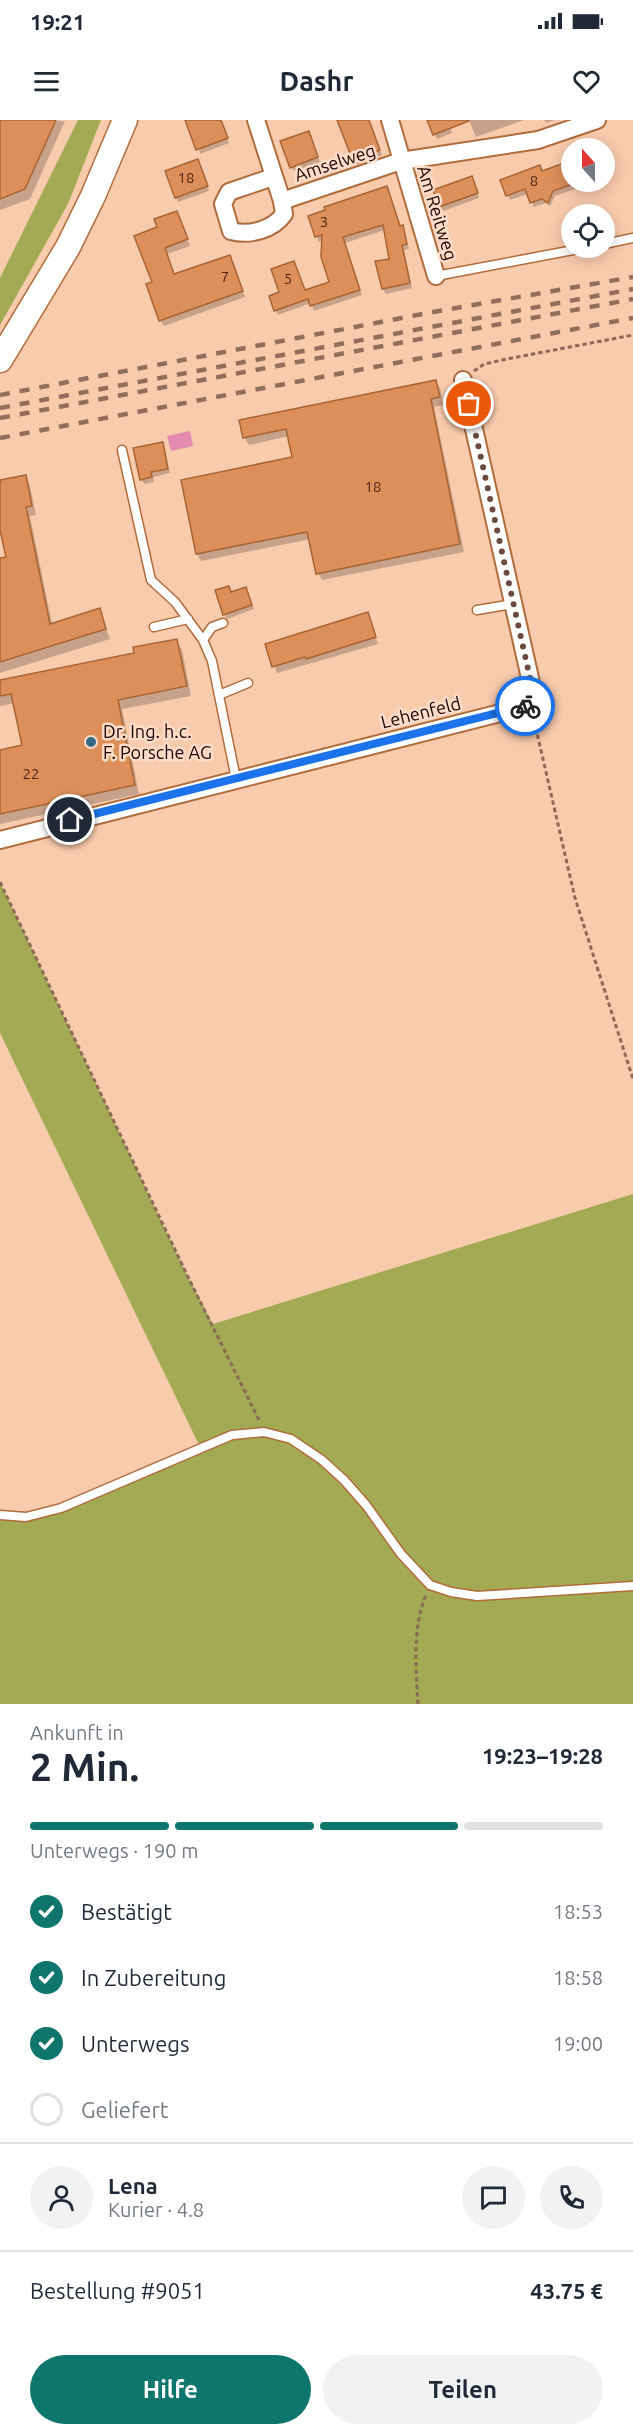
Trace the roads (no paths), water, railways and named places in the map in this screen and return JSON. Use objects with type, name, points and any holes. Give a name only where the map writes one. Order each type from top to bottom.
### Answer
[{"type":"main road","points":[[0,360],[68,247],[93,196],[125,120]]},
{"type":"street","name":"Amselweg","points":[[256,120],[282,201],[284,214],[278,223],[244,235],[231,231],[223,204],[229,192],[273,177]]},
{"type":"street","name":"Am Reitweg","points":[[390,120],[436,276]]},
{"type":"street","name":"Amselweg","points":[[282,201],[401,161],[538,140],[597,120]]},
{"type":"street","points":[[464,380],[513,604]]},
{"type":"street","name":"Lehenfeld","points":[[0,840],[524,707],[531,701],[533,694],[513,604]]},
{"type":"lane","points":[[615,242],[633,238]]},
{"type":"lane","name":"Am Reitweg","points":[[436,276],[561,252]]},
{"type":"lane","points":[[122,450],[151,580],[175,602],[188,619],[203,640],[212,661],[236,779]]},
{"type":"lane","points":[[477,610],[513,604]]},
{"type":"lane","points":[[154,627],[188,619]]},
{"type":"lane","points":[[203,640],[212,627],[224,623]]},
{"type":"lane","points":[[219,695],[248,683]]},
{"type":"lane","points":[[0,1515],[26,1517],[61,1508],[232,1435],[264,1432],[291,1439],[322,1460],[366,1505],[401,1554],[430,1585],[451,1592],[477,1596],[633,1586]]},
{"type":"railway","points":[[0,395],[433,312],[633,277]]},
{"type":"railway","points":[[0,408],[633,289]]},
{"type":"railway","points":[[0,418],[633,299]]},
{"type":"railway","points":[[0,438],[633,318]]},
{"type":"place","name":"Dr. Ing. h.c. F. Porsche AG","points":[[91,742]]}]
